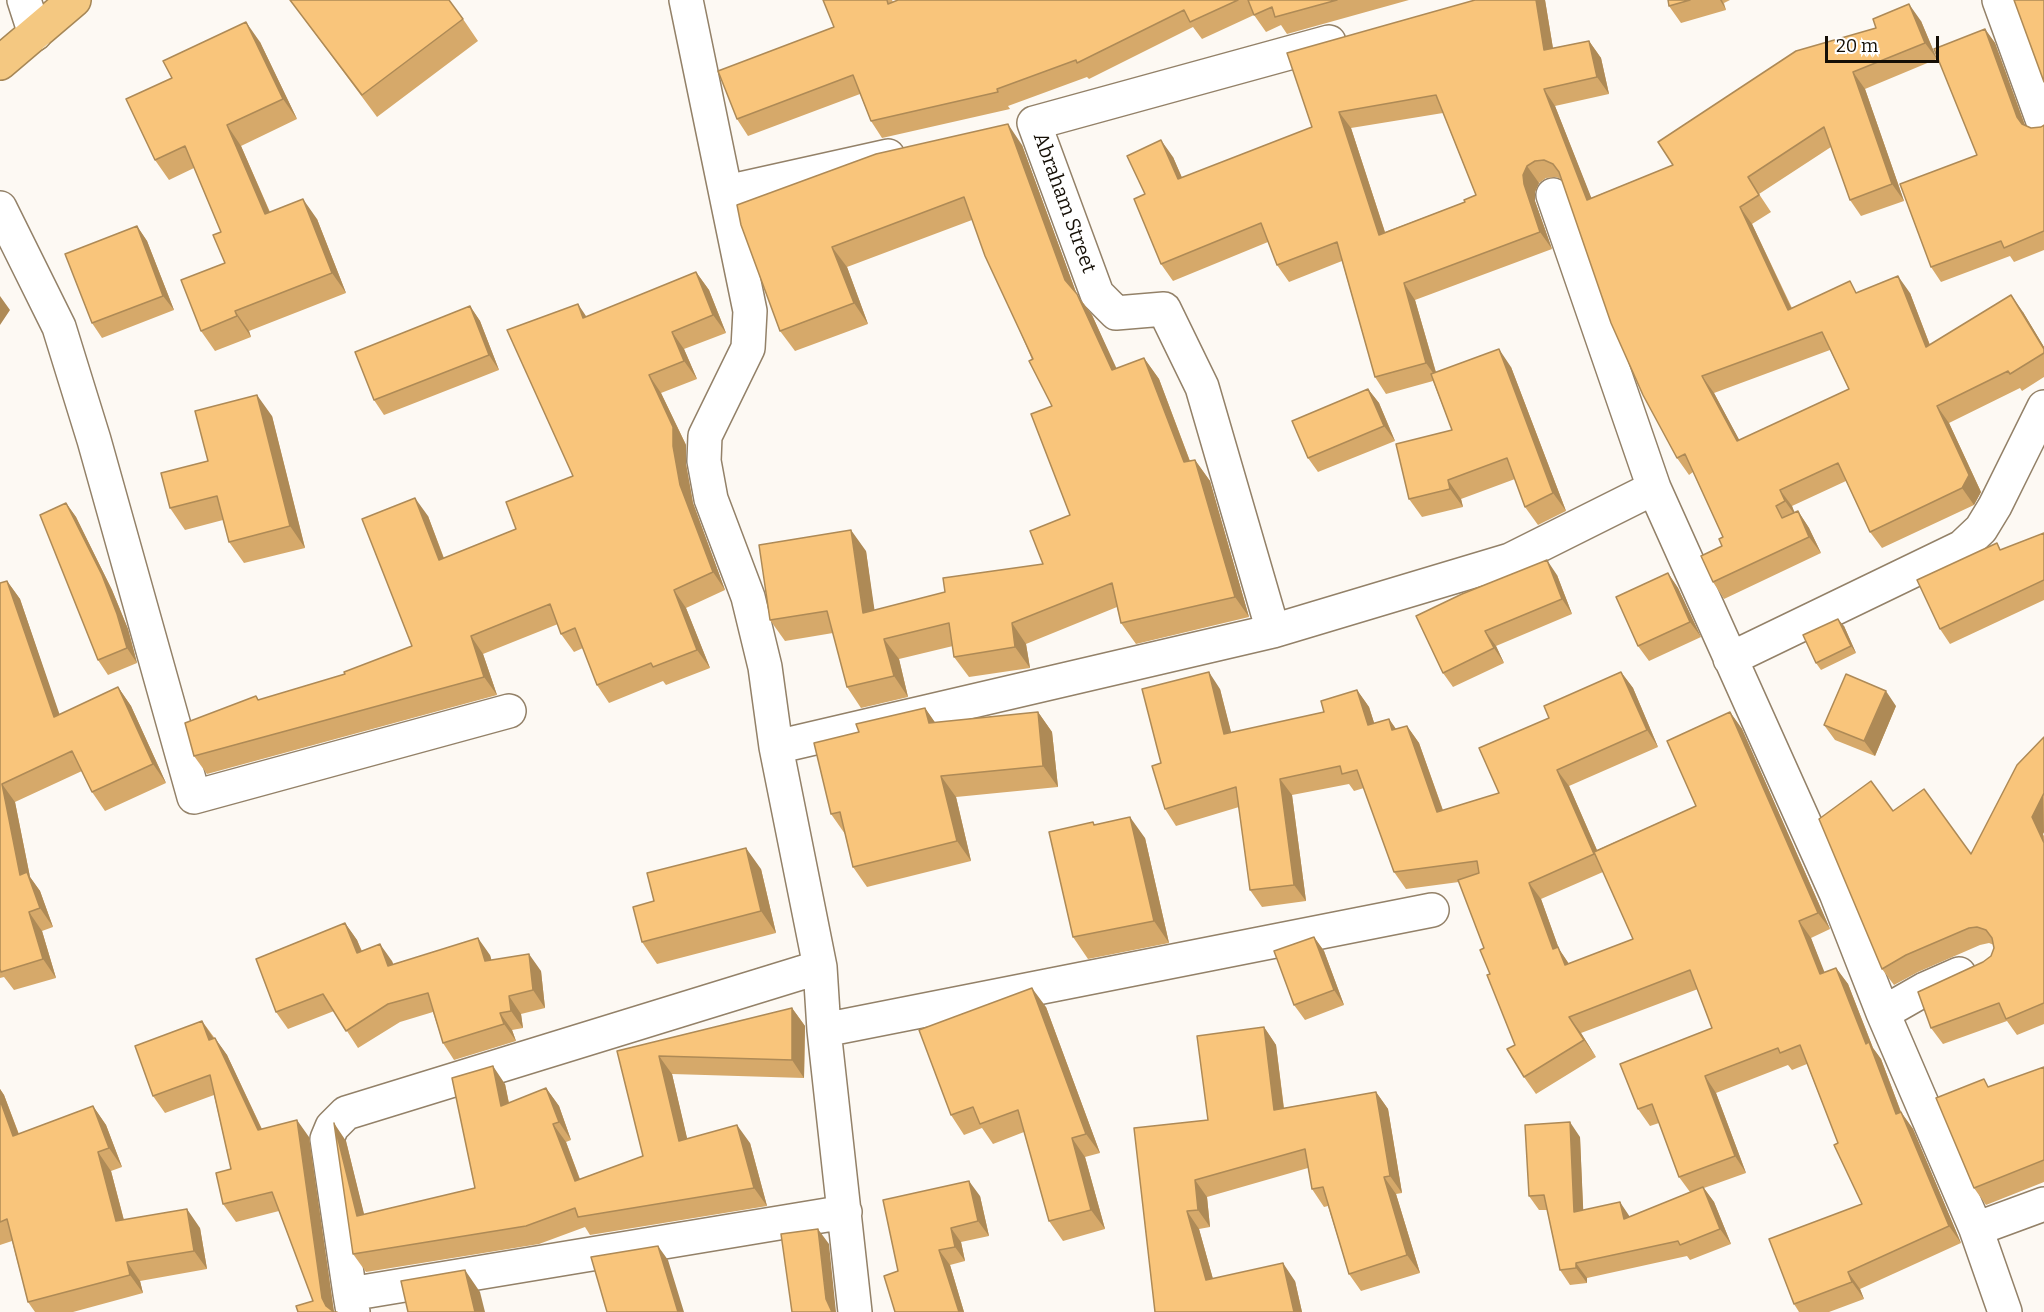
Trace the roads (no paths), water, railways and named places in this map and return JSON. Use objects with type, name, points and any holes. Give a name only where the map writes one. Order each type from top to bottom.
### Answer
[{"type":"highway","points":[[0,63],[74,0]]},
{"type":"street","points":[[24,0],[35,34]]},
{"type":"street","points":[[686,0],[750,311],[748,348],[705,436],[704,461],[711,499],[748,597],[765,667],[776,747],[820,968],[855,1312]]},
{"type":"street","points":[[1999,0],[2044,124]]},
{"type":"street","name":"Abraham Street","points":[[1273,631],[1202,387],[1164,309],[1116,313],[1097,294],[1034,123],[1354,35]]},
{"type":"street","points":[[1000,130],[1034,123]]},
{"type":"street","points":[[726,192],[920,148]]},
{"type":"street","points":[[1553,195],[1654,488],[1836,893],[1883,1013],[1976,1229],[2005,1312]]},
{"type":"street","points":[[0,208],[58,327],[94,440],[194,797],[509,711]]},
{"type":"street","points":[[1730,659],[1962,548],[1981,530],[1995,506],[2044,407]]},
{"type":"street","points":[[776,747],[1273,631],[1510,560],[1654,488]]},
{"type":"street","points":[[825,1030],[1432,910]]},
{"type":"street","points":[[1883,1013],[1925,989],[1987,962]]},
{"type":"street","points":[[820,968],[346,1113],[332,1127],[327,1139],[351,1303],[845,1212]]},
{"type":"street","points":[[1976,1229],[2044,1204]]}]
